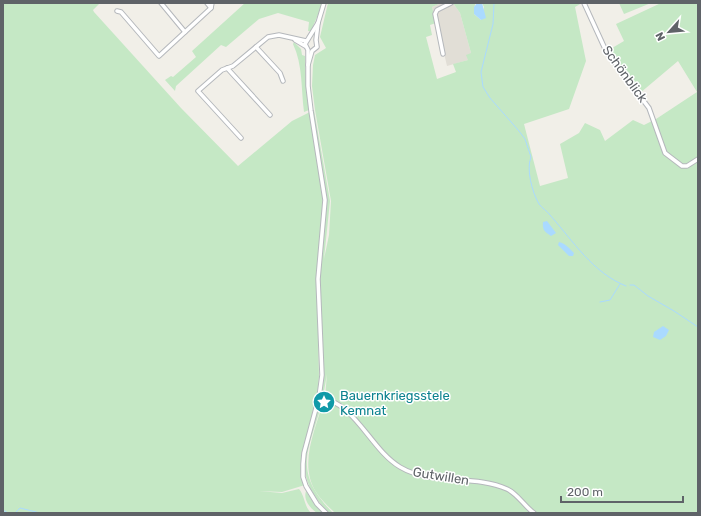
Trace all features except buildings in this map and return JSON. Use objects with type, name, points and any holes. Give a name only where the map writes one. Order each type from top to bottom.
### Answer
[{"type":"street","points":[[161,3],[185,32]]},
{"type":"street","points":[[208,3],[211,8]]},
{"type":"street","points":[[117,11],[121,12],[159,56],[211,8],[212,3]]},
{"type":"street","points":[[310,50],[317,47],[316,40],[318,23],[324,3]]},
{"type":"street","points":[[443,54],[435,14],[437,10],[451,3]]},
{"type":"street","name":"Schönblick","points":[[584,3],[606,51],[645,100],[664,153],[682,166],[687,166],[698,159]]},
{"type":"street","points":[[305,46],[318,23]]},
{"type":"street","points":[[241,138],[198,91],[222,70],[233,66],[264,40],[273,35],[295,40],[316,40]]},
{"type":"street","points":[[295,40],[310,50]]},
{"type":"street","points":[[256,47],[280,73],[283,81]]},
{"type":"street","points":[[310,50],[308,66],[311,111],[325,200],[318,279],[322,375],[319,397],[304,453],[303,477],[311,495],[326,513]]},
{"type":"street","points":[[227,68],[270,115]]},
{"type":"street","name":"Gutwillen","points":[[319,397],[331,400],[344,409],[391,461],[408,472],[473,481],[506,489],[534,513]]},
{"type":"shaded area","points":[[441,3],[453,3],[460,13],[471,53],[468,60],[447,66],[432,7]]},
{"type":"green space","points":[[3,3],[100,3],[93,10],[94,12],[181,108],[238,166],[292,121],[310,112],[324,200],[317,279],[319,377],[317,397],[302,453],[302,477],[305,485],[282,492],[259,491],[282,493],[299,489],[311,513],[3,513]]},
{"type":"green space","points":[[245,3],[323,3],[311,31],[308,31],[309,22],[278,13],[259,19],[226,47],[221,45],[176,86],[175,91],[165,80],[171,76],[173,77],[196,57],[192,51]]},
{"type":"green space","points":[[328,3],[441,3],[432,7],[436,23],[430,25],[432,35],[426,37],[437,79],[456,72],[453,64],[468,60],[466,55],[471,53],[460,13],[453,3],[477,3],[475,4],[474,14],[481,20],[484,7],[482,3],[582,3],[575,7],[586,61],[569,109],[524,124],[540,186],[568,178],[560,144],[579,133],[585,123],[600,130],[605,141],[633,120],[644,125],[652,121],[662,150],[682,167],[698,160],[698,513],[335,513],[318,495],[311,481],[309,458],[313,434],[324,399],[336,404],[347,413],[385,456],[396,465],[409,471],[390,459],[344,407],[325,397],[327,374],[323,397],[321,396],[323,359],[320,279],[326,200],[312,111],[314,110],[330,201],[324,259],[329,235],[331,201],[312,86],[315,55],[326,48],[320,37]]},
{"type":"green space","points":[[619,3],[651,3],[624,14]]},
{"type":"green space","points":[[661,3],[698,3],[698,158],[691,163],[682,165],[665,153],[653,121],[697,92],[678,61],[640,93],[607,51],[624,41],[616,24]]},
{"type":"green space","points":[[294,42],[301,49],[302,55],[305,56],[306,86],[309,110],[304,112],[299,60],[293,44]]},
{"type":"green space","points":[[320,398],[323,399],[309,446],[307,459],[308,471],[311,484],[320,498],[333,513],[329,513],[316,498],[309,484],[305,471],[307,445]]},
{"type":"green space","points":[[306,491],[315,505],[323,513],[317,513],[312,509],[305,498]]},
{"type":"water","points":[[477,3],[482,3],[486,18],[481,20],[474,14],[474,7]]},
{"type":"water","points":[[547,221],[556,233],[551,236],[543,227],[543,222]]},
{"type":"water","points":[[559,242],[571,249],[574,253],[573,256],[569,256],[558,245]]},
{"type":"water","points":[[663,326],[669,330],[666,336],[660,340],[653,337],[654,332]]},
{"type":"waterway","points":[[494,3],[493,24],[481,72],[483,87],[490,98],[525,139],[531,157],[529,168],[530,180],[539,204],[594,265],[603,273],[626,286]]},
{"type":"waterway","points":[[600,302],[610,300],[620,284]]},
{"type":"waterway","points":[[630,285],[634,285],[648,296],[698,327]]},
{"type":"waterway","points":[[15,513],[20,508],[40,513]]},
{"type":"waterway","points":[[3,510],[8,513]]},
{"type":"place","name":"Bauernkriegsstele Kemnat","points":[[324,402]]}]
